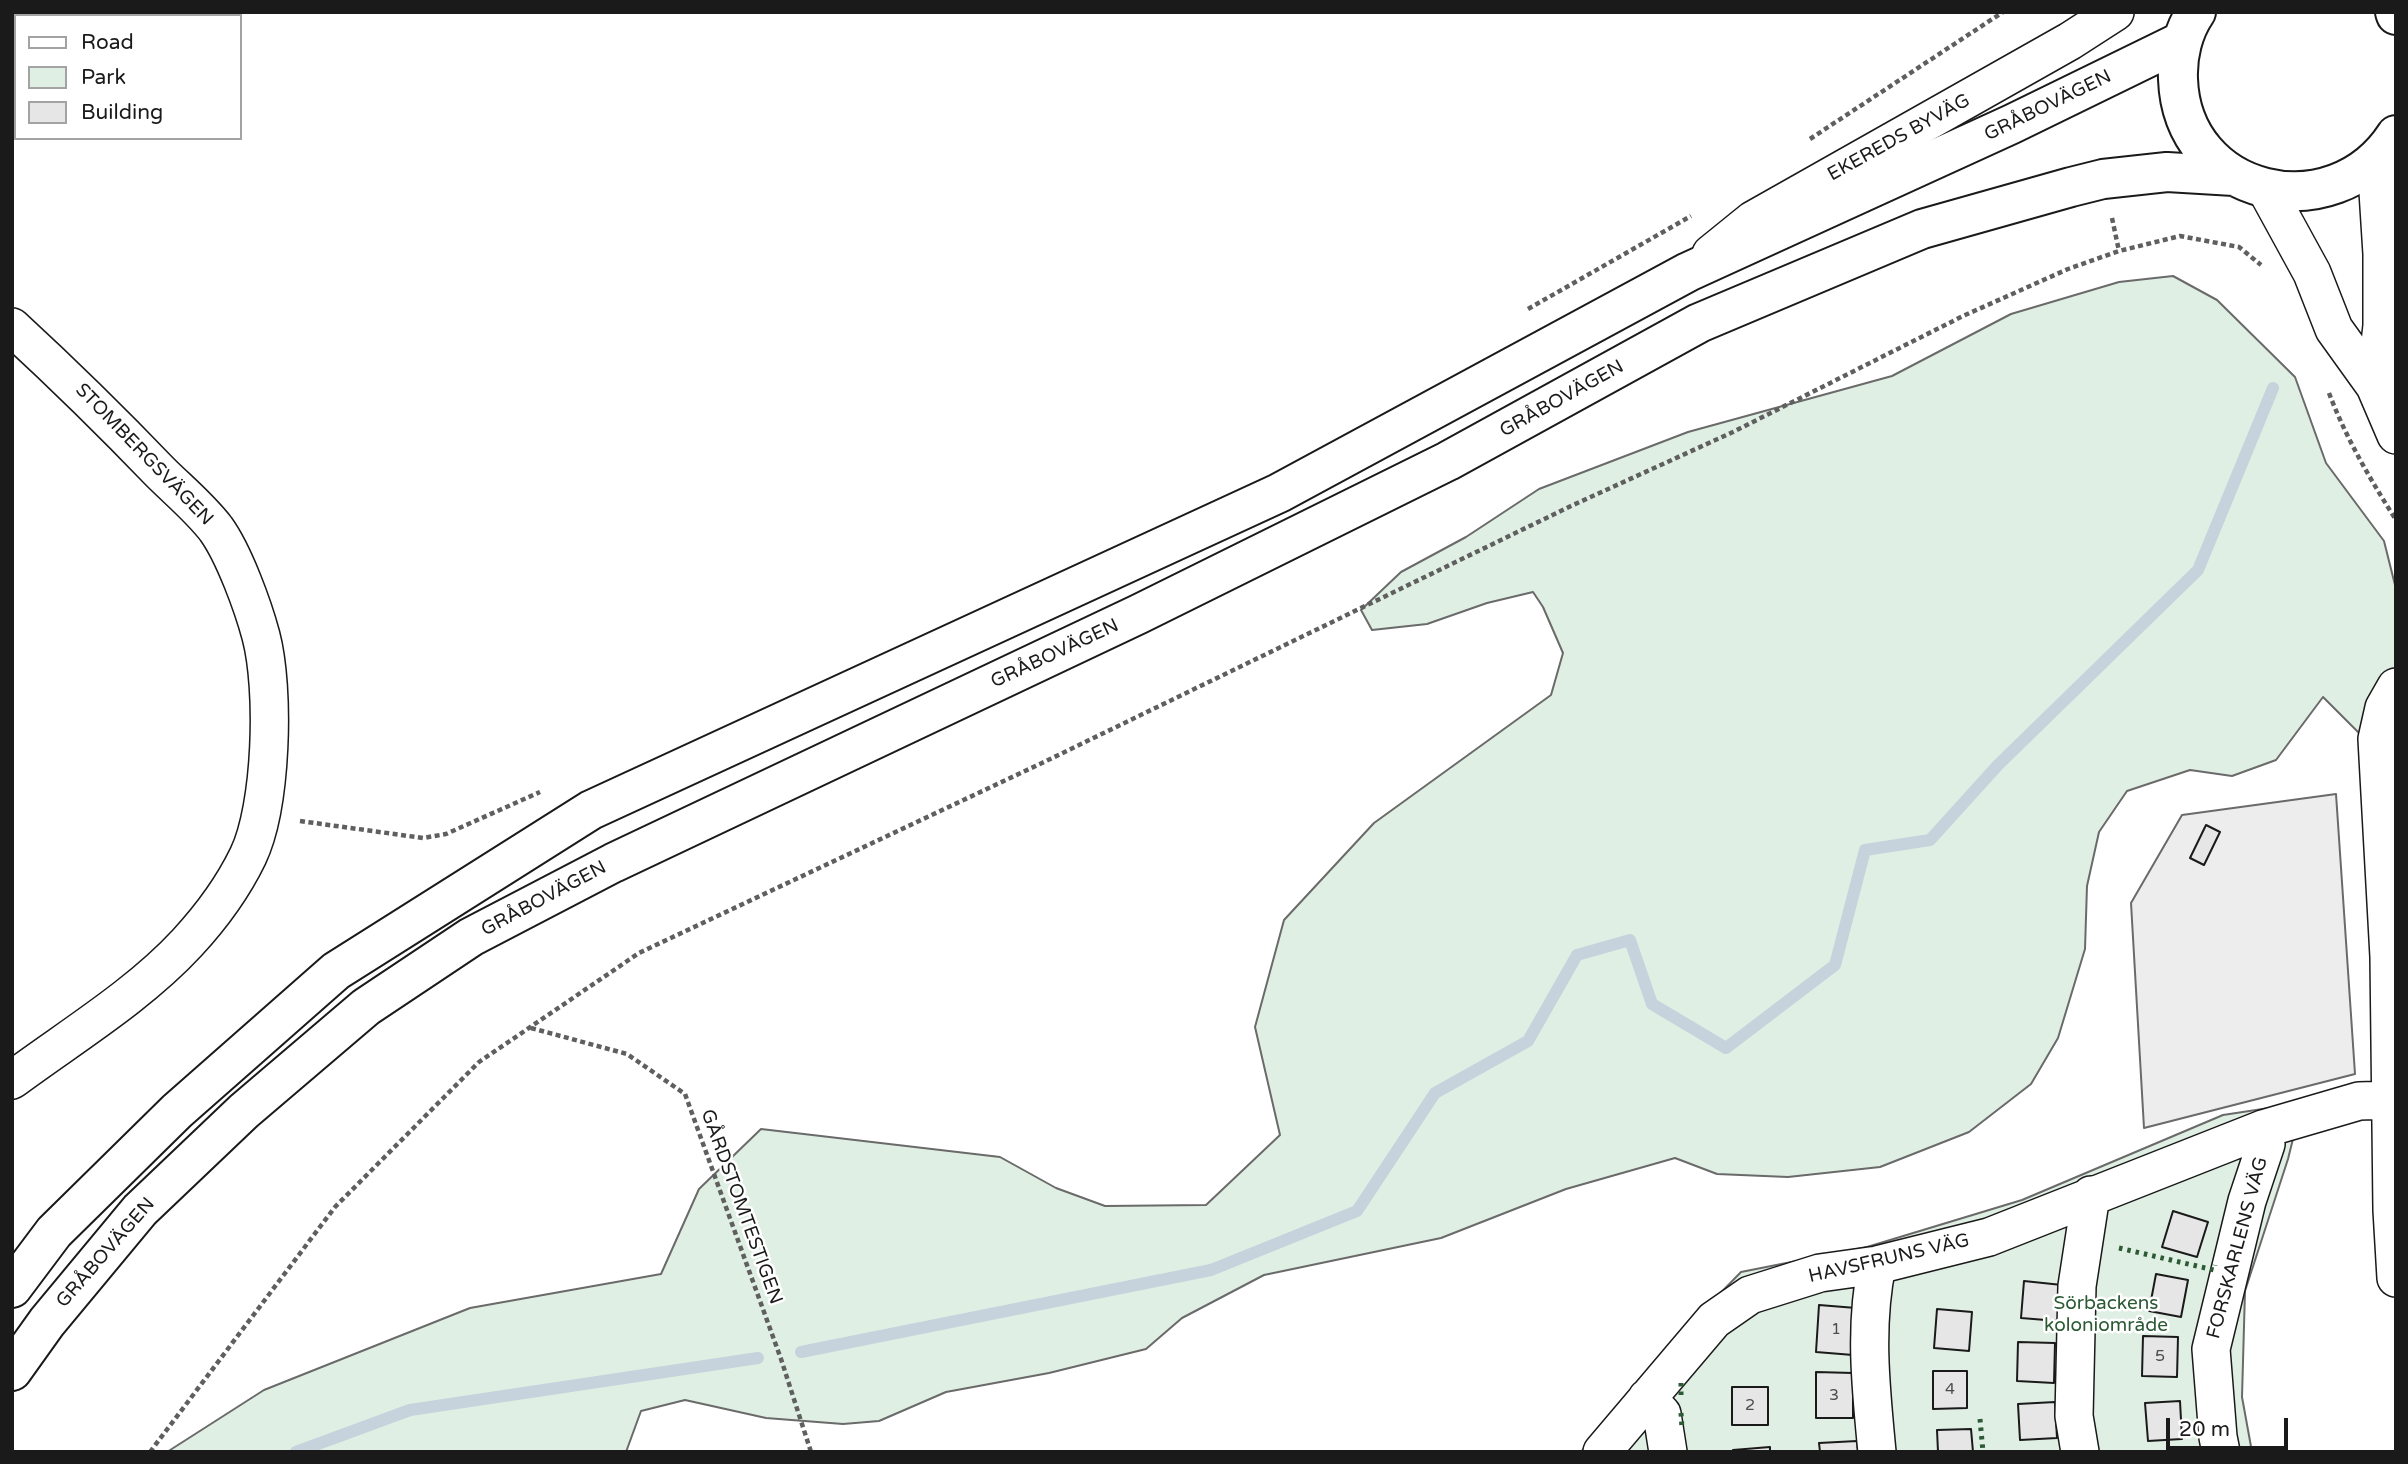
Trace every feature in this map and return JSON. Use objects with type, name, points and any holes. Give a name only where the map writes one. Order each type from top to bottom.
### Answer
[{"type":"main road","name":"GRÅBOVÄGEN","points":[[12,1288],[54,1232],[139,1148],[177,1111],[336,971],[591,810],[1279,493],[1688,272],[2000,130],[2189,27]]},
{"type":"main road","points":[[2189,27],[2177,67],[2178,92],[2185,117],[2197,140],[2213,160],[2250,182]]},
{"type":"main road","name":"GRÅBOVÄGEN","points":[[12,1370],[47,1322],[140,1210],[244,1111],[366,1007],[471,937],[613,863],[1139,614],[1448,461],[1699,323],[1922,229],[2103,179],[2166,172],[2250,182],[2295,192],[2325,189],[2353,178],[2386,148]]},
{"type":"street","name":"EKEREDS BYVÄG","points":[[1688,272],[1753,220],[2070,41],[2115,12]]},
{"type":"street","points":[[2375,386],[2382,326],[2386,148]]},
{"type":"street","points":[[2250,182],[2312,273],[2334,329],[2375,386],[2396,435]]},
{"type":"street","name":"STOMBERGSVÄGEN","points":[[12,327],[80,388],[216,529],[235,565],[261,637],[269,701],[267,777],[261,815],[249,855],[225,896],[187,943],[145,982],[12,1080]]},
{"type":"street","points":[[2396,687],[2384,708],[2377,739],[2389,957],[2392,1210],[2396,1278]]},
{"type":"street","name":"HAVSFRUNS VÄG","points":[[1602,1452],[1714,1320],[1750,1296],[1820,1273],[1877,1265],[1989,1237],[2263,1129],[2359,1101],[2391,1100]]},
{"type":"street","name":"FORSKARLENS VÄG","points":[[2221,1452],[2211,1349],[2247,1202],[2266,1144],[2263,1129]]},
{"type":"street","points":[[2080,1452],[2074,1416],[2077,1286],[2091,1195]]},
{"type":"street","points":[[1877,1265],[1870,1299],[1870,1386],[1877,1452]]},
{"type":"street","points":[[1647,1398],[1662,1413],[1668,1452]]},
{"type":"path","points":[[1803,144],[2003,12]]},
{"type":"path","points":[[1520,313],[1699,211]]},
{"type":"path","points":[[150,1452],[335,1207],[479,1062],[639,953],[1042,763],[1571,506],[1733,432],[1963,316],[2068,269],[2119,251],[2180,236],[2239,247],[2268,271]]},
{"type":"path","points":[[2325,383],[2340,422],[2396,520]]},
{"type":"path","points":[[261,815],[423,838],[446,834],[550,786]]},
{"type":"path","name":"GÅRDSTOMTESTIGEN","points":[[530,1028],[627,1054],[685,1094],[781,1359],[811,1452]]},
{"type":"green space","points":[[2173,276],[2217,300],[2295,377],[2326,463],[2384,541],[2396,589],[2396,770],[2323,697],[2276,760],[2232,776],[2190,770],[2127,791],[2099,832],[2087,886],[2085,949],[2058,1038],[2031,1084],[1969,1132],[1880,1167],[1788,1177],[1717,1174],[1675,1158],[1566,1189],[1441,1238],[1264,1275],[1182,1318],[1146,1349],[1049,1373],[946,1392],[879,1421],[843,1424],[766,1418],[685,1400],[641,1411],[626,1452],[167,1452],[264,1390],[470,1308],[661,1274],[699,1189],[761,1129],[1000,1157],[1056,1188],[1105,1206],[1206,1205],[1280,1135],[1255,1027],[1284,920],[1374,823],[1551,695],[1563,653],[1543,607],[1533,592],[1487,603],[1427,624],[1372,630],[1361,610],[1401,572],[1466,537],[1539,489],[1688,432],[1892,376],[2011,314],[2119,282]]},
{"type":"green space","name":"Sörbackens koloniområde","points":[[2302,1103],[2288,1159],[2245,1291],[2242,1397],[2252,1452],[1581,1452],[1667,1348],[1741,1272],[1867,1247],[2022,1200],[2223,1115]]},
{"type":"shaded area","points":[[2336,794],[2355,1074],[2144,1128],[2131,903],[2182,815]]},
{"type":"building","points":[[2206,825],[2220,832],[2204,865],[2190,858]]},
{"type":"building","points":[[2173,1211],[2208,1222],[2197,1257],[2162,1247]]},
{"type":"building","points":[[2156,1274],[2188,1280],[2181,1317],[2149,1311]]},
{"type":"building","points":[[2024,1281],[2062,1285],[2058,1321],[2021,1318]]},
{"type":"building","points":[[1819,1305],[1856,1308],[1853,1355],[1816,1352]]},
{"type":"building","points":[[1937,1309],[1972,1312],[1969,1351],[1934,1348]]},
{"type":"building","points":[[2143,1336],[2178,1337],[2177,1377],[2142,1376]]},
{"type":"building","points":[[2018,1342],[2055,1343],[2054,1383],[2017,1381]]},
{"type":"building","points":[[1933,1371],[1967,1371],[1967,1408],[1933,1409]]},
{"type":"building","points":[[1816,1372],[1853,1373],[1853,1418],[1816,1418]]},
{"type":"building","points":[[1732,1387],[1768,1387],[1768,1425],[1732,1425]]},
{"type":"building","points":[[2180,1401],[2182,1439],[2148,1441],[2145,1403]]},
{"type":"building","points":[[2055,1402],[2057,1438],[2020,1440],[2018,1404]]},
{"type":"building","points":[[1971,1429],[1973,1452],[1938,1452],[1937,1430]]},
{"type":"building","points":[[1857,1441],[1858,1452],[1820,1452],[1819,1443]]},
{"type":"building","points":[[1770,1447],[1770,1452],[1733,1452],[1733,1450]]},
{"type":"waterway","points":[[801,1352],[1211,1270],[1357,1211],[1435,1093],[1528,1041],[1577,955],[1630,940],[1652,1004],[1726,1048],[1835,965],[1865,850],[1930,840],[1998,765],[2198,570],[2273,388]]},
{"type":"waterway","points":[[296,1452],[410,1410],[758,1358]]},
{"type":"hedge","points":[[2119,1248],[2214,1270],[2215,1265]]},
{"type":"hedge","points":[[1681,1383],[1681,1396]]},
{"type":"hedge","points":[[1681,1413],[1682,1428]]},
{"type":"hedge","points":[[1980,1419],[1983,1452]]}]
